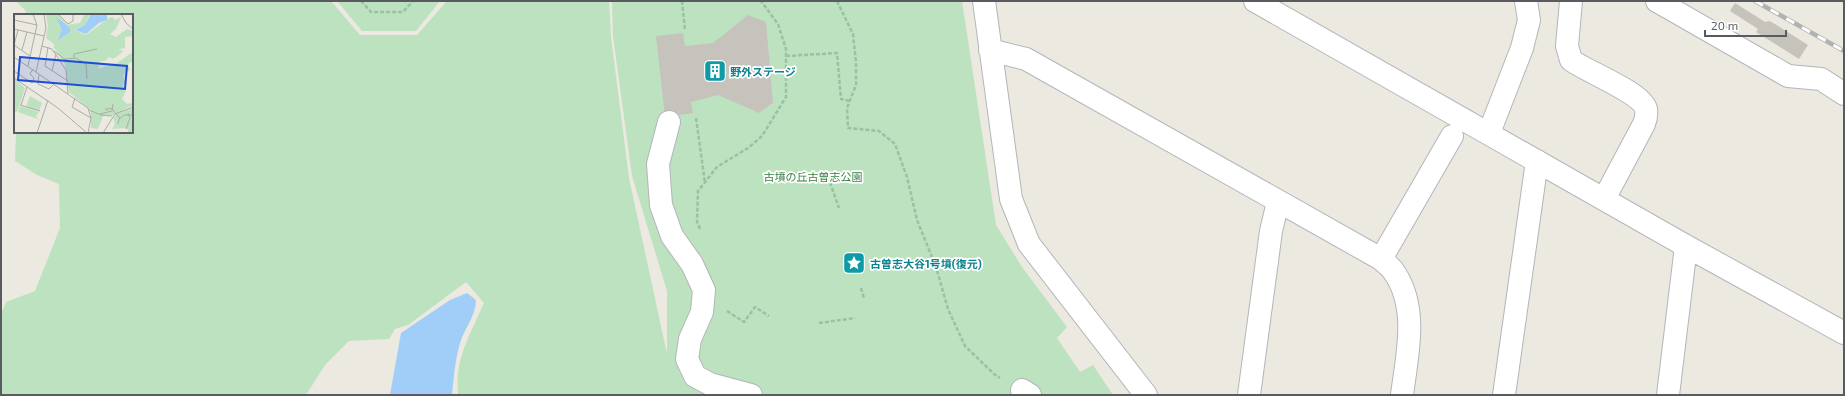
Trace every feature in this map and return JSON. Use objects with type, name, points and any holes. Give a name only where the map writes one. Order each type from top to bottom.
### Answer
[{"type":"street","points":[[984,1],[1010,199],[1029,244],[1146,395]]},
{"type":"street","points":[[1255,1],[1686,246],[1844,333]]},
{"type":"street","points":[[1489,133],[1522,48],[1529,20],[1526,1]]},
{"type":"street","points":[[1571,1],[1567,46],[1571,60],[1636,96],[1646,109],[1647,117],[1644,124],[1604,199]]},
{"type":"street","points":[[1657,1],[1788,76],[1821,78],[1844,94]]},
{"type":"street","points":[[990,50],[1026,59],[1381,259],[1394,271],[1402,287],[1409,313],[1409,345],[1402,395]]},
{"type":"street","points":[[669,122],[658,164],[661,205],[672,236],[692,264],[704,290],[702,312],[690,340],[687,359],[695,376],[710,384],[750,395]]},
{"type":"street","points":[[1381,259],[1452,136]]},
{"type":"street","points":[[1504,395],[1537,160]]},
{"type":"street","points":[[1249,395],[1271,231],[1278,202]]},
{"type":"street","points":[[1668,395],[1686,246]]},
{"type":"path","points":[[361,1],[371,12],[403,12],[412,1]]},
{"type":"path","points":[[682,1],[685,30]]},
{"type":"path","points":[[702,234],[697,222],[698,191],[717,167],[748,148],[762,136],[786,97],[786,56],[778,24],[761,1]]},
{"type":"path","points":[[837,1],[854,34],[856,85],[847,108],[848,128],[879,131],[895,144],[907,177],[917,220],[936,267],[948,309],[965,346],[994,374],[1026,393]]},
{"type":"path","points":[[786,56],[837,52],[841,99],[850,101]]},
{"type":"path","points":[[696,118],[705,182]]},
{"type":"path","points":[[826,171],[839,208]]},
{"type":"path","points":[[861,288],[864,298]]},
{"type":"path","points":[[724,308],[744,322],[755,307],[769,316]]},
{"type":"path","points":[[819,323],[855,318]]},
{"type":"green space","name":"古墳の丘古曽志公園","points":[[16,1],[331,1],[360,35],[417,35],[447,1],[609,1],[611,37],[629,178],[667,354],[667,291],[632,176],[613,36],[612,1],[962,1],[996,225],[1022,267],[1067,327],[1057,338],[1080,372],[1093,365],[1113,395],[458,395],[458,376],[462,355],[468,337],[484,303],[466,282],[408,325],[395,329],[389,339],[349,341],[325,365],[306,395],[1,395],[1,314],[6,302],[35,291],[60,228],[59,184],[37,175],[15,161],[16,133],[133,133],[133,14],[27,14],[25,10]]},
{"type":"green space","points":[[337,1],[440,1],[416,31],[362,31]]},
{"type":"water","points":[[467,293],[476,300],[476,305],[473,316],[463,335],[459,347],[452,395],[390,395],[401,333],[450,300]]},
{"type":"building","points":[[1735,3],[1765,22],[1770,21],[1808,45],[1799,59],[1756,32],[1758,29],[1730,11]]},
{"type":"building","name":"野外ステージ","points":[[748,15],[766,22],[773,103],[759,113],[718,95],[691,102],[693,113],[665,117],[656,36],[683,33],[685,46],[713,43]]},
{"type":"railway","points":[[1755,1],[1844,51]]},
{"type":"place","name":"野外ステージ","points":[[715,71]]},
{"type":"place","name":"古曽志大谷1号墳(復元)","points":[[854,263]]}]
